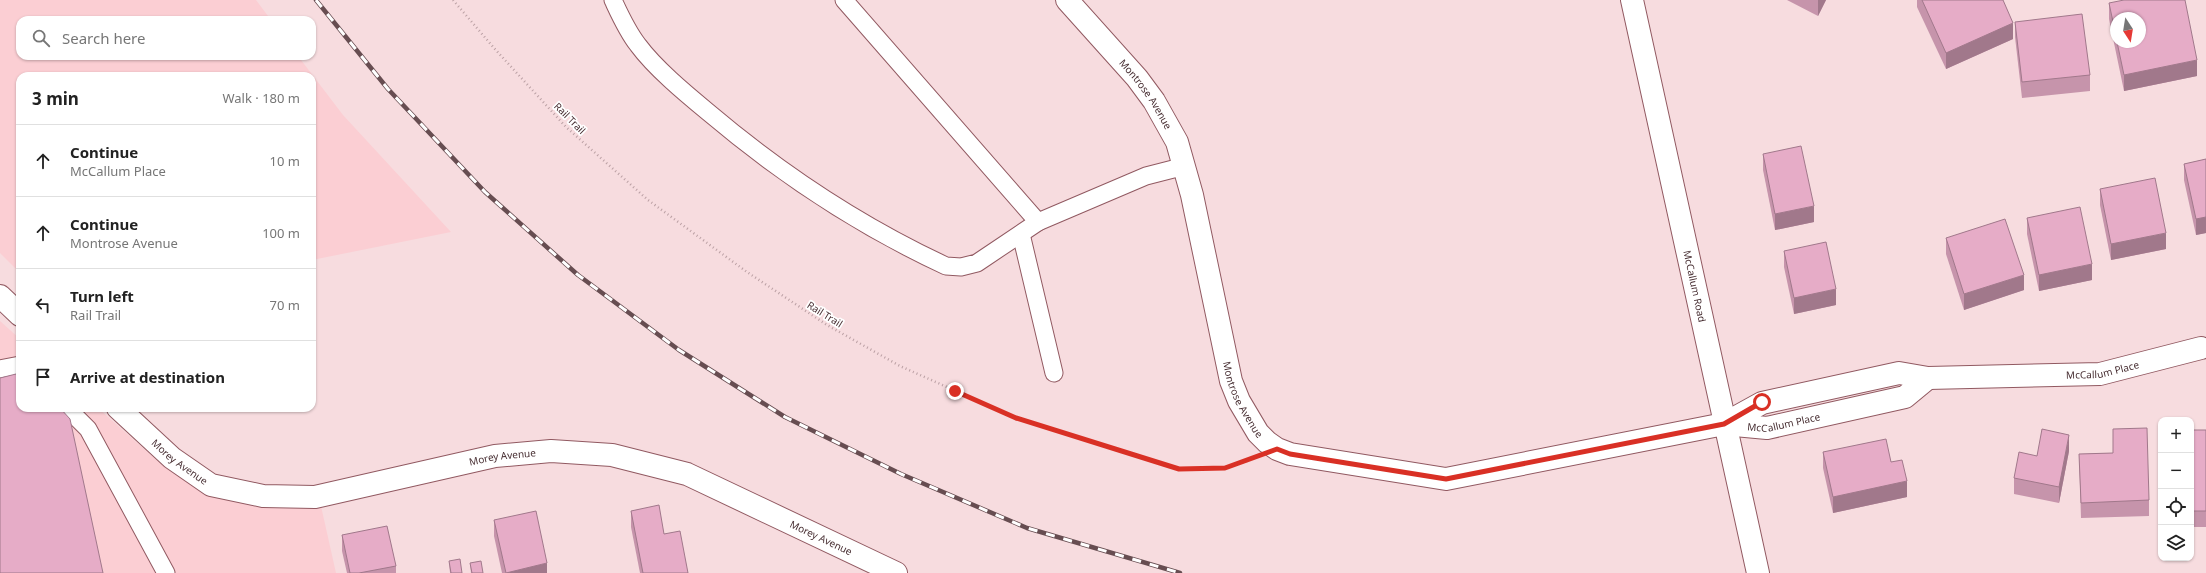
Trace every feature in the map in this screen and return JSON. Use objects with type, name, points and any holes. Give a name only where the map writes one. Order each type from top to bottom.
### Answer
[{"type":"street","name":"Montrose Avenue","points":[[1067,0],[1137,78],[1154,101],[1171,129],[1185,166],[1231,381],[1239,401],[1266,442],[1277,449],[1290,454],[1446,479],[1724,424]]},
{"type":"street","name":"McCallum Road","points":[[1632,0],[1724,424],[1758,573]]},
{"type":"street","points":[[0,296],[16,311]]},
{"type":"street","name":"McCallum Place","points":[[1724,424],[1767,428],[1905,397],[1928,378],[2100,374],[2201,348]]},
{"type":"street","name":"Morey Avenue","points":[[122,412],[172,458],[211,485],[263,496],[315,497],[495,456],[551,451],[612,455],[687,474],[896,573]]},
{"type":"lane","points":[[613,0],[624,23],[638,45],[686,93],[741,140],[811,192],[946,266],[961,267],[977,263],[1038,222],[1146,176],[1185,166]]},
{"type":"lane","points":[[844,0],[1038,222]]},
{"type":"lane","points":[[1021,234],[1054,373]]},
{"type":"lane","points":[[0,369],[16,366]]},
{"type":"lane","points":[[71,412],[88,429],[166,573]]},
{"type":"path","name":"Rail Trail","points":[[453,0],[566,127],[648,200],[747,272],[827,325],[900,366],[1016,418],[1179,469],[1225,468],[1277,449]]},
{"type":"shaded area","points":[[0,0],[256,0],[268,16],[16,16],[16,60],[301,60],[310,72],[16,72],[16,269],[0,253]]},
{"type":"shaded area","points":[[316,80],[343,115],[451,232],[316,259]]},
{"type":"shaded area","points":[[0,321],[16,335],[16,412],[102,412],[162,465],[207,496],[259,507],[321,506],[336,573],[0,573]]},
{"type":"building","points":[[1922,0],[2003,0],[2013,23],[1946,53]]},
{"type":"building","points":[[2124,0],[2185,0],[2197,60],[2124,75],[2118,48],[2146,48],[2146,12],[2111,12],[2109,3]]},
{"type":"building","points":[[2082,14],[2090,75],[2022,82],[2015,22]]},
{"type":"building","points":[[1801,146],[1814,206],[1775,214],[1763,154]]},
{"type":"building","points":[[2206,159],[2206,217],[2196,219],[2184,164]]},
{"type":"building","points":[[2155,178],[2166,233],[2111,244],[2100,189]]},
{"type":"building","points":[[2080,207],[2092,264],[2039,275],[2027,218]]},
{"type":"building","points":[[2005,219],[2024,275],[1964,294],[1946,238]]},
{"type":"building","points":[[1826,242],[1836,289],[1794,298],[1784,251]]},
{"type":"building","points":[[16,374],[16,412],[64,412],[70,419],[103,573],[0,573],[0,378]]},
{"type":"building","points":[[2147,428],[2149,500],[2081,503],[2079,454],[2113,453],[2113,429]]},
{"type":"building","points":[[2042,429],[2069,435],[2059,487],[2014,478],[2019,452],[2037,456]]},
{"type":"building","points":[[2194,430],[2206,430],[2206,511],[2194,511]]},
{"type":"building","points":[[1886,439],[1891,462],[1902,460],[1907,481],[1833,497],[1823,452]]},
{"type":"building","points":[[659,505],[664,534],[680,531],[688,573],[643,573],[631,511]]},
{"type":"building","points":[[536,511],[547,563],[506,573],[494,520]]},
{"type":"building","points":[[387,526],[396,566],[359,573],[350,573],[342,535]]},
{"type":"building","points":[[460,559],[462,573],[451,573],[449,561]]},
{"type":"building","points":[[481,561],[483,573],[472,573],[470,563]]},
{"type":"railway","points":[[316,0],[388,89],[485,192],[578,275],[679,350],[785,417],[901,474],[1027,528],[1180,573]]},
{"type":"route","points":[[955,391],[1016,418],[1179,469],[1225,468],[1277,449],[1290,454],[1446,479],[1463,478],[1724,424],[1762,402]]}]
